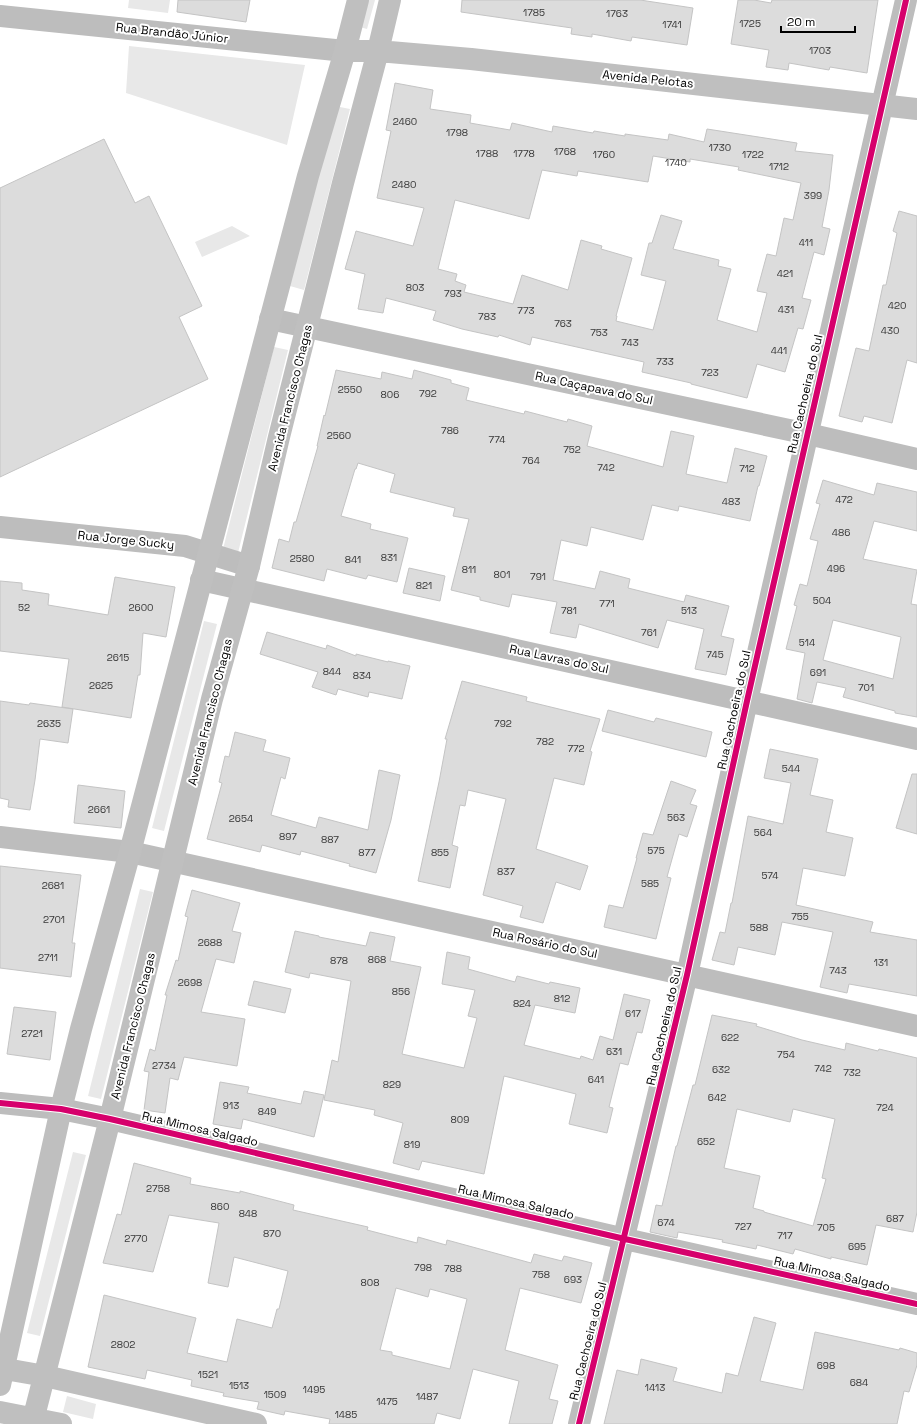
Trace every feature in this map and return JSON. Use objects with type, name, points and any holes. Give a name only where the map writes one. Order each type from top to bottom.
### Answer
[{"type":"main road","points":[[256,1424],[45,1376],[1,1374],[61,1109],[81,1029],[130,852],[308,176],[345,51],[358,0]]},
{"type":"main road","name":"Avenida Francisco Chagas","points":[[33,1421],[110,1119],[212,699],[249,566],[307,327],[390,0]]},
{"type":"main road","name":"Avenida Pelotas","points":[[345,51],[378,51],[471,59],[917,109]]},
{"type":"main road","points":[[0,1412],[33,1421],[61,1424]]},
{"type":"street","name":"Rua Cachoeira do Sul","points":[[579,1424],[688,975],[747,700],[906,0]]},
{"type":"street","name":"Rua Brandão Júnior","points":[[0,16],[345,51]]},
{"type":"street","name":"Rua Caçapava do Sul","points":[[270,319],[808,434],[917,459]]},
{"type":"street","name":"Rua Jorge Sucky","points":[[0,528],[185,546],[249,566]]},
{"type":"street","name":"Rua Lavras do Sul","points":[[201,580],[747,700],[917,739]]},
{"type":"street","name":"Rua Rosário do Sul","points":[[0,837],[130,852],[917,1026]]},
{"type":"street","name":"Rua Mimosa Salgado","points":[[0,1103],[61,1109],[110,1119],[625,1239],[917,1304]]},
{"type":"shaded area","points":[[129,0],[170,0],[168,13],[128,8]]},
{"type":"shaded area","points":[[363,0],[375,0],[367,29],[356,26]]},
{"type":"shaded area","points":[[129,46],[305,65],[287,145],[126,93]]},
{"type":"shaded area","points":[[335,106],[350,109],[304,290],[290,286]]},
{"type":"shaded area","points":[[232,226],[250,236],[202,257],[195,242]]},
{"type":"shaded area","points":[[274,347],[288,350],[237,557],[222,553]]},
{"type":"shaded area","points":[[204,621],[217,624],[164,831],[152,828]]},
{"type":"shaded area","points":[[140,889],[153,892],[101,1099],[88,1096]]},
{"type":"shaded area","points":[[73,1152],[86,1155],[40,1336],[27,1333]]},
{"type":"shaded area","points":[[67,1396],[96,1404],[93,1419],[63,1412]]},
{"type":"building","points":[[178,0],[250,0],[246,22],[177,12]]},
{"type":"building","points":[[462,0],[640,0],[693,8],[687,45],[632,37],[631,41],[592,34],[592,37],[571,34],[572,28],[461,12]]},
{"type":"building","points":[[738,0],[754,0],[771,3],[772,0],[878,0],[867,73],[830,67],[829,70],[789,63],[788,70],[766,67],[769,50],[731,44]]},
{"type":"building","points":[[395,83],[433,90],[430,109],[471,115],[470,123],[510,130],[512,123],[552,132],[553,126],[593,133],[594,131],[625,136],[625,134],[668,140],[669,134],[704,142],[707,129],[797,143],[795,151],[833,155],[829,190],[822,227],[830,229],[824,255],[814,252],[802,298],[811,300],[803,329],[798,328],[785,372],[757,364],[747,398],[642,372],[644,362],[532,337],[530,345],[499,335],[498,337],[462,329],[433,320],[436,311],[386,298],[383,313],[358,309],[365,274],[345,269],[356,231],[413,246],[424,208],[377,198],[391,131],[386,130]],"holes":[[[653,156],[690,162],[690,159],[739,167],[738,170],[801,183],[793,220],[784,218],[776,256],[767,254],[757,291],[767,293],[757,332],[717,320],[731,269],[718,266],[719,260],[673,249],[682,221],[661,215],[652,243],[649,243],[641,275],[666,281],[653,330],[616,321],[616,316],[632,258],[601,249],[602,246],[581,240],[568,290],[522,275],[513,304],[464,292],[466,285],[455,281],[457,274],[438,269],[455,200],[529,219],[542,170],[577,176],[578,171],[648,182]]]},
{"type":"building","points":[[104,139],[135,203],[149,196],[202,306],[179,317],[208,379],[0,477],[0,188]]},
{"type":"building","points":[[899,211],[917,216],[917,363],[907,360],[892,423],[864,416],[862,422],[839,416],[856,348],[869,351],[883,285],[886,285],[897,233],[893,231]]},
{"type":"building","points":[[336,370],[381,379],[382,372],[412,379],[414,370],[451,380],[451,383],[469,388],[466,400],[524,414],[525,411],[567,422],[568,419],[592,426],[587,446],[663,467],[671,431],[694,436],[686,474],[727,483],[735,448],[767,456],[750,521],[679,506],[678,511],[652,505],[643,540],[591,527],[587,546],[561,540],[553,580],[595,589],[600,571],[630,579],[628,588],[684,602],[686,595],[729,606],[721,636],[734,639],[726,675],[695,669],[704,629],[667,620],[658,648],[579,624],[576,638],[550,633],[557,602],[512,594],[509,607],[480,600],[480,597],[451,590],[469,519],[453,516],[455,508],[390,492],[395,474],[358,463],[341,516],[371,524],[370,529],[408,538],[397,582],[368,575],[366,579],[327,569],[324,581],[272,568],[279,539],[289,542],[294,522],[296,522],[318,446],[324,415],[325,416]]},
{"type":"building","points":[[823,480],[874,495],[877,483],[917,492],[917,531],[874,521],[863,559],[917,570],[911,604],[917,605],[917,717],[895,713],[895,711],[843,697],[846,688],[817,682],[812,703],[797,699],[805,653],[786,649],[797,606],[794,605],[800,584],[807,586],[818,541],[810,539],[820,504],[816,503]],"holes":[[[833,620],[901,637],[893,679],[823,660]]]},
{"type":"building","points":[[409,568],[445,576],[440,601],[403,593]]},
{"type":"building","points":[[115,577],[175,587],[166,637],[143,633],[140,675],[138,675],[131,718],[62,707],[69,659],[0,651],[0,581],[22,583],[22,590],[49,594],[48,605],[108,615]]},
{"type":"building","points":[[267,632],[326,649],[327,645],[356,656],[356,654],[410,666],[402,699],[369,692],[368,697],[338,689],[336,695],[312,687],[318,672],[260,654]]},
{"type":"building","points":[[462,681],[527,697],[526,701],[600,719],[590,751],[592,752],[584,785],[554,778],[536,849],[588,866],[580,890],[556,882],[543,923],[520,917],[523,906],[483,895],[506,799],[468,790],[465,806],[460,805],[452,845],[458,847],[450,888],[418,881],[439,782],[447,739],[445,739]]},
{"type":"building","points":[[0,701],[29,705],[30,703],[73,709],[68,743],[40,739],[30,810],[8,807],[9,800],[0,798]]},
{"type":"building","points":[[608,710],[654,722],[656,718],[712,732],[706,757],[602,731]]},
{"type":"building","points":[[235,732],[266,740],[263,751],[290,758],[285,779],[281,777],[271,815],[316,828],[319,817],[368,830],[379,770],[400,775],[391,820],[376,873],[349,866],[350,864],[301,851],[300,855],[262,845],[260,852],[207,839],[222,783],[219,782],[225,756],[229,757]]},
{"type":"building","points":[[770,749],[818,759],[810,795],[833,800],[826,832],[853,838],[845,876],[803,868],[796,905],[873,922],[870,932],[917,940],[917,996],[849,984],[847,993],[820,987],[833,932],[782,922],[775,955],[738,947],[734,965],[712,960],[720,932],[725,933],[748,816],[783,824],[791,783],[764,778]]},
{"type":"building","points":[[912,774],[917,774],[917,834],[896,828]]},
{"type":"building","points":[[671,781],[696,790],[690,804],[697,806],[687,837],[679,834],[667,877],[671,878],[656,939],[604,927],[609,905],[623,908],[643,833],[653,835]]},
{"type":"building","points":[[78,785],[125,791],[121,828],[74,823]]},
{"type":"building","points":[[0,866],[81,875],[72,943],[75,943],[71,977],[0,968]]},
{"type":"building","points":[[192,890],[240,903],[232,931],[241,933],[234,963],[216,959],[201,1012],[245,1019],[237,1066],[184,1057],[178,1080],[170,1078],[165,1113],[144,1110],[149,1072],[144,1071],[150,1049],[155,1051],[167,995],[165,995],[176,960],[178,961],[188,917],[185,916]]},
{"type":"building","points":[[295,931],[366,946],[370,932],[395,937],[390,961],[421,967],[402,1054],[464,1068],[477,1018],[468,1016],[475,990],[442,984],[447,952],[470,957],[468,969],[515,982],[517,976],[549,984],[550,982],[580,988],[575,1013],[535,1005],[524,1045],[580,1059],[581,1056],[593,1060],[600,1036],[613,1040],[624,994],[650,1000],[642,1033],[637,1032],[628,1065],[620,1063],[609,1107],[613,1108],[607,1133],[569,1124],[576,1094],[504,1076],[484,1174],[422,1161],[419,1170],[393,1163],[403,1123],[374,1115],[375,1110],[324,1100],[332,1060],[338,1062],[351,981],[310,973],[309,978],[285,972]]},
{"type":"building","points":[[254,981],[291,989],[285,1013],[248,1005]]},
{"type":"building","points":[[14,1007],[56,1012],[50,1060],[7,1054]]},
{"type":"building","points":[[712,1015],[757,1024],[756,1026],[802,1040],[845,1050],[846,1043],[878,1051],[879,1049],[917,1058],[917,1212],[913,1232],[876,1225],[867,1265],[831,1257],[831,1259],[795,1249],[793,1254],[757,1245],[756,1249],[722,1242],[723,1240],[678,1232],[677,1238],[650,1232],[656,1205],[662,1206],[676,1146],[693,1085],[695,1085]],"holes":[[[737,1109],[790,1122],[793,1109],[835,1119],[822,1178],[826,1179],[813,1226],[753,1208],[760,1176],[724,1168]]]},
{"type":"building","points":[[220,1082],[249,1087],[247,1093],[301,1104],[304,1091],[324,1095],[314,1137],[243,1119],[241,1129],[213,1124]]},
{"type":"building","points":[[134,1163],[191,1178],[190,1184],[240,1193],[240,1191],[294,1205],[293,1210],[368,1227],[367,1230],[417,1243],[418,1237],[446,1245],[447,1240],[531,1263],[534,1254],[562,1261],[564,1256],[592,1263],[581,1303],[520,1288],[505,1350],[558,1365],[549,1399],[558,1401],[552,1424],[509,1424],[519,1381],[473,1369],[460,1419],[437,1413],[434,1424],[329,1424],[330,1419],[285,1411],[284,1415],[257,1409],[259,1402],[223,1396],[224,1393],[191,1386],[192,1380],[147,1370],[145,1379],[88,1367],[104,1295],[196,1318],[187,1353],[227,1362],[237,1319],[272,1328],[277,1309],[279,1309],[288,1271],[234,1257],[228,1287],[208,1283],[219,1223],[169,1215],[153,1272],[103,1263],[117,1214],[121,1215]],"holes":[[[396,1288],[428,1297],[430,1289],[467,1299],[450,1369],[392,1355],[392,1352],[380,1350]]]},
{"type":"building","points":[[754,1317],[776,1323],[760,1381],[803,1390],[815,1332],[899,1350],[900,1348],[917,1353],[917,1365],[909,1392],[904,1391],[897,1424],[604,1424],[617,1370],[638,1375],[641,1359],[677,1368],[673,1381],[722,1393],[726,1373],[738,1376]]},
{"type":"cycle path","points":[[579,1424],[687,975],[747,701],[906,0]]},
{"type":"cycle path","points":[[0,1103],[61,1109],[110,1119],[625,1239],[917,1304]]}]
